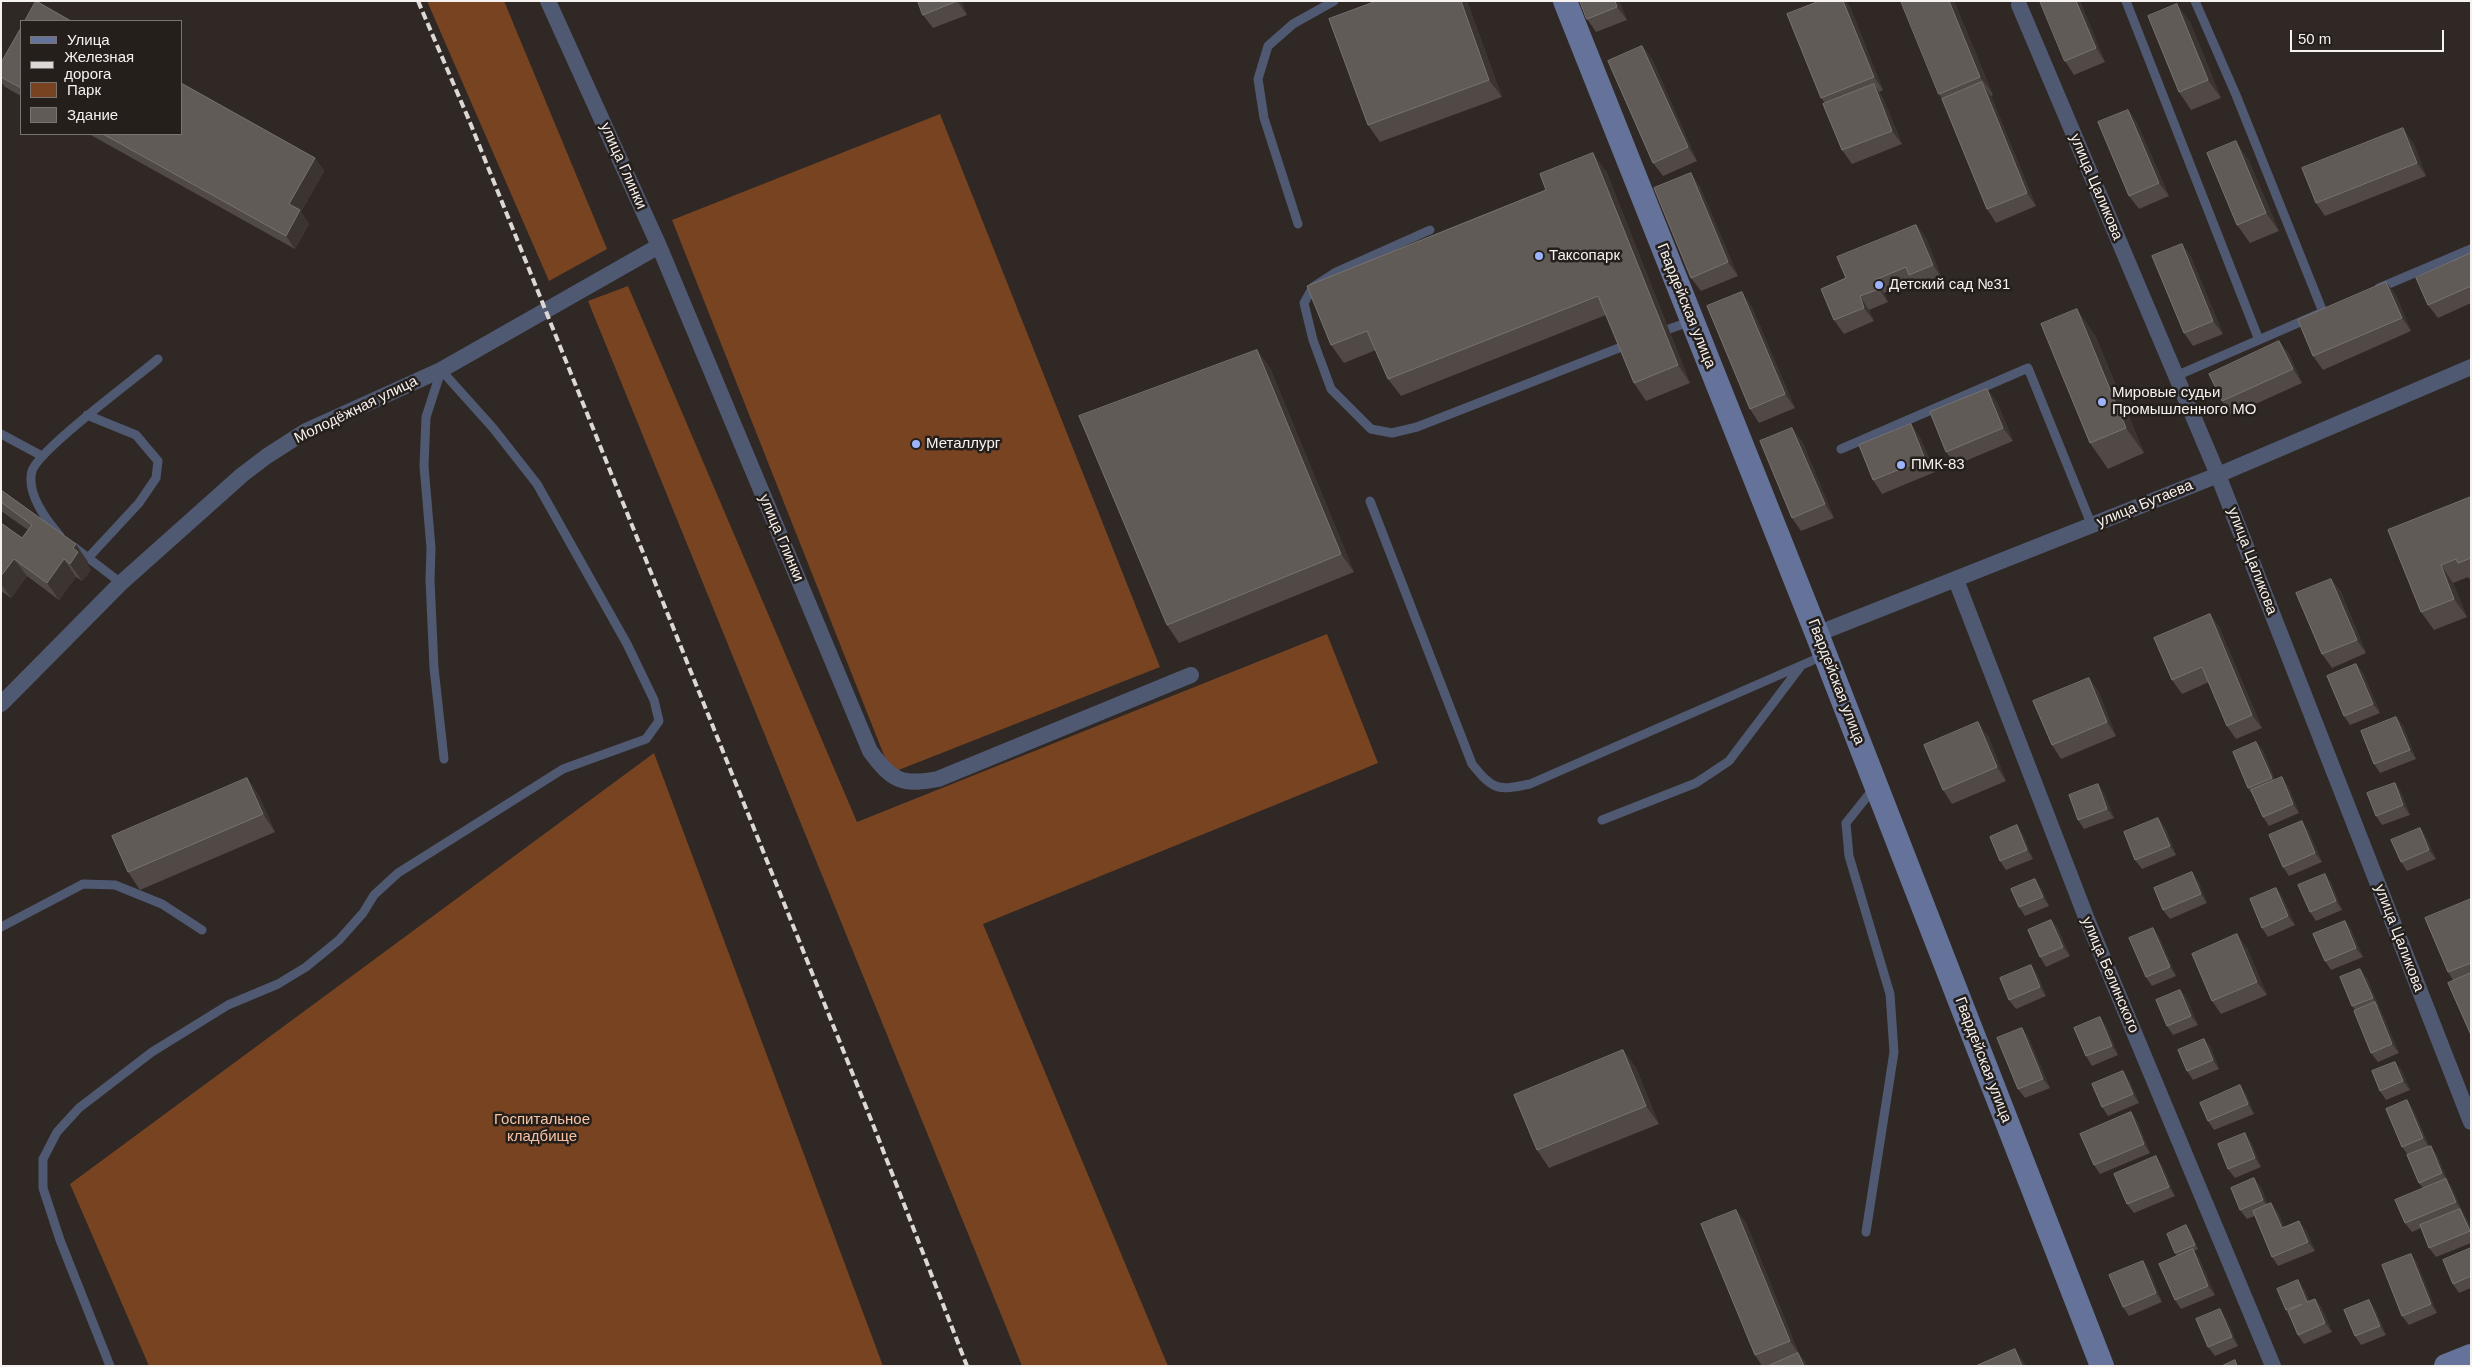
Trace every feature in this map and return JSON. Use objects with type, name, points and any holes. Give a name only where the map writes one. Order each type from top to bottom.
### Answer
[{"type":"street","name":"улица Глинки","points":[[548,1],[659,246],[870,752],[884,771],[898,779],[917,783],[938,779],[1191,675]]},
{"type":"street","name":"Гвардейская улица","points":[[1565,1],[1821,645],[2102,1366]]},
{"type":"street","name":"улица Цаликова","points":[[2021,3],[2218,475],[2471,1122]]},
{"type":"street","name":"Молодёжная улица","points":[[1,704],[121,583],[242,475],[267,456],[306,431],[441,370],[659,246]]},
{"type":"street","name":"улица Бутаева","points":[[1821,645],[1956,580],[2218,475],[2471,367]]},
{"type":"street","name":"улица Белинского","points":[[1956,580],[2086,917],[2273,1366]]},
{"type":"street","points":[[2446,1366],[2471,1356]]},
{"type":"lane","points":[[1298,224],[1264,118],[1258,79],[1268,46],[1293,24],[1334,1]]},
{"type":"lane","points":[[2126,1],[2260,340]]},
{"type":"lane","points":[[2176,376],[2328,310],[2195,1]]},
{"type":"lane","points":[[1430,230],[1336,272],[1312,287],[1304,303],[1313,340],[1331,389],[1371,429],[1392,433],[1417,427],[1624,346]]},
{"type":"lane","points":[[2367,294],[2471,249]]},
{"type":"lane","points":[[1669,329],[1692,321]]},
{"type":"lane","points":[[121,583],[59,536],[33,492],[32,471],[42,456],[87,415],[158,359]]},
{"type":"lane","points":[[1842,449],[2028,368],[2092,526]]},
{"type":"lane","points":[[441,370],[426,417],[424,466],[431,548],[430,580],[434,668],[444,759]]},
{"type":"lane","points":[[110,1366],[60,1240],[43,1188],[43,1159],[57,1132],[79,1108],[152,1052],[228,1004],[278,984],[306,967],[339,940],[363,913],[374,895],[398,873],[563,768],[646,739],[659,721],[654,700],[628,644],[537,484],[493,428],[441,370]]},
{"type":"lane","points":[[87,415],[136,435],[158,461],[156,478],[139,503],[88,558]]},
{"type":"lane","points":[[1,434],[42,456]]},
{"type":"lane","points":[[1370,501],[1472,764],[1487,783],[1504,789],[1530,784],[1803,664]]},
{"type":"lane","points":[[1602,820],[1696,783],[1729,761],[1803,664],[1821,645]]},
{"type":"lane","points":[[1866,1232],[1894,1052],[1890,994],[1849,856],[1846,823],[1876,786]]},
{"type":"lane","points":[[1,927],[82,884],[91,884],[115,885],[162,904],[202,930]]},
{"type":"green space","points":[[427,1],[504,1],[607,249],[549,281]]},
{"type":"green space","name":"Металлург","points":[[940,114],[1160,667],[891,773],[672,220]]},
{"type":"green space","points":[[628,286],[857,822],[1327,634],[1378,763],[983,924],[1168,1366],[1022,1366],[588,301]]},
{"type":"green space","name":"Госпитальное кладбище","points":[[654,753],[883,1366],[149,1366],[70,1184]]},
{"type":"building","points":[[36,1],[69,20],[26,20]]},
{"type":"building","points":[[918,1],[957,1],[923,15]]},
{"type":"building","points":[[1377,1],[1461,1],[1489,80],[1368,125],[1329,19]]},
{"type":"building","points":[[1580,1],[1615,1],[1617,7],[1587,19]]},
{"type":"building","points":[[1820,1],[1843,1],[1874,77],[1821,98],[1787,14]]},
{"type":"building","points":[[1901,1],[1949,1],[1980,77],[1939,94]]},
{"type":"building","points":[[2040,1],[2076,1],[2096,48],[2065,61]]},
{"type":"building","points":[[2177,4],[2208,80],[2179,92],[2148,16]]},
{"type":"building","points":[[20,30],[20,87],[1,77],[1,63]]},
{"type":"building","points":[[1642,46],[1688,147],[1653,163],[1608,61]]},
{"type":"building","points":[[1982,82],[2027,193],[1987,209],[1942,99]]},
{"type":"building","points":[[182,84],[315,158],[289,204],[300,210],[286,236],[105,135],[182,135]]},
{"type":"building","points":[[1874,84],[1892,131],[1842,150],[1823,104]]},
{"type":"building","points":[[2128,110],[2159,183],[2129,196],[2098,122]]},
{"type":"building","points":[[2403,128],[2417,163],[2316,203],[2302,168]]},
{"type":"building","points":[[2236,141],[2266,213],[2237,225],[2207,153]]},
{"type":"building","name":"Таксопарк","points":[[1593,153],[1678,365],[1634,383],[1598,296],[1388,379],[1367,331],[1331,345],[1307,286],[1546,190],[1540,174]]},
{"type":"building","points":[[1691,173],[1728,262],[1691,278],[1654,188]]},
{"type":"building","points":[[1916,225],[1933,265],[1909,275],[1906,267],[1875,280],[1879,289],[1860,296],[1864,308],[1834,320],[1821,289],[1846,278],[1837,257]]},
{"type":"building","points":[[2182,244],[2213,321],[2184,333],[2152,256]]},
{"type":"building","points":[[2471,253],[2471,286],[2428,305],[2416,278]]},
{"type":"building","points":[[2386,282],[2402,318],[2313,356],[2298,320]]},
{"type":"building","points":[[1742,292],[1785,394],[1750,409],[1707,306]]},
{"type":"building","name":"Мировые судьи Промышленного МО","points":[[2077,309],[2126,428],[2090,443],[2041,324]]},
{"type":"building","points":[[2279,341],[2293,369],[2222,401],[2209,374]]},
{"type":"building","points":[[1257,350],[1341,554],[1167,625],[1079,416]]},
{"type":"building","points":[[1987,389],[2003,428],[1946,452],[1930,412]]},
{"type":"building","points":[[1911,424],[1925,459],[1873,480],[1859,445]]},
{"type":"building","points":[[1792,428],[1825,504],[1792,518],[1760,441]]},
{"type":"building","points":[[1,490],[76,544],[73,548],[78,552],[70,564],[64,559],[47,583],[14,559],[1,576],[1,523],[22,538],[32,525],[1,502]]},
{"type":"building","points":[[2471,497],[2471,558],[2458,563],[2456,559],[2441,565],[2454,599],[2421,612],[2388,530]]},
{"type":"building","points":[[2331,579],[2357,640],[2322,654],[2296,593]]},
{"type":"building","points":[[2210,614],[2252,715],[2227,726],[2202,667],[2172,680],[2154,638]]},
{"type":"building","points":[[2356,664],[2373,704],[2344,716],[2327,676]]},
{"type":"building","points":[[2089,678],[2107,722],[2052,745],[2033,701]]},
{"type":"building","points":[[2396,717],[2410,750],[2374,764],[2361,731]]},
{"type":"building","points":[[1978,722],[1997,767],[1943,790],[1924,745]]},
{"type":"building","points":[[2256,742],[2272,778],[2248,788],[2233,752]]},
{"type":"building","points":[[2282,777],[2293,804],[2263,817],[2251,790]]},
{"type":"building","points":[[247,778],[263,814],[128,872],[112,836]]},
{"type":"building","points":[[2395,783],[2403,805],[2376,816],[2367,793]]},
{"type":"building","points":[[2098,784],[2107,809],[2078,820],[2069,795]]},
{"type":"building","points":[[2158,818],[2170,846],[2135,860],[2124,832]]},
{"type":"building","points":[[2302,821],[2315,853],[2283,867],[2269,835]]},
{"type":"building","points":[[2017,825],[2027,850],[2000,861],[1990,837]]},
{"type":"building","points":[[2420,828],[2429,850],[2401,862],[2391,840]]},
{"type":"building","points":[[2192,872],[2201,894],[2163,910],[2154,888]]},
{"type":"building","points":[[2325,874],[2336,901],[2310,912],[2298,885]]},
{"type":"building","points":[[2035,879],[2043,897],[2019,907],[2011,889]]},
{"type":"building","points":[[2276,888],[2288,916],[2262,928],[2250,899]]},
{"type":"building","points":[[2471,899],[2471,963],[2448,972],[2425,918]]},
{"type":"building","points":[[2051,920],[2063,947],[2040,957],[2028,930]]},
{"type":"building","points":[[2345,921],[2356,948],[2325,961],[2313,934]]},
{"type":"building","points":[[2153,928],[2170,967],[2146,977],[2129,938]]},
{"type":"building","points":[[2237,934],[2257,982],[2212,1001],[2192,954]]},
{"type":"building","points":[[2031,965],[2040,987],[2009,1000],[2000,978]]},
{"type":"building","points":[[2360,969],[2373,998],[2352,1006],[2340,977]]},
{"type":"building","points":[[2471,973],[2471,1035],[2448,983]]},
{"type":"building","points":[[2180,990],[2191,1016],[2167,1026],[2156,1000]]},
{"type":"building","points":[[2375,1002],[2392,1044],[2371,1053],[2354,1011]]},
{"type":"building","points":[[2100,1017],[2112,1046],[2086,1056],[2074,1028]]},
{"type":"building","points":[[2022,1028],[2043,1079],[2018,1089],[1997,1038]]},
{"type":"building","points":[[2204,1039],[2213,1060],[2187,1071],[2178,1050]]},
{"type":"building","points":[[1623,1050],[1646,1106],[1537,1150],[1514,1095]]},
{"type":"building","points":[[2395,1062],[2403,1081],[2380,1091],[2372,1071]]},
{"type":"building","points":[[2123,1071],[2133,1094],[2102,1107],[2092,1084]]},
{"type":"building","points":[[2240,1085],[2248,1104],[2208,1121],[2200,1103]]},
{"type":"building","points":[[2407,1100],[2423,1138],[2402,1147],[2386,1109]]},
{"type":"building","points":[[2131,1112],[2144,1144],[2094,1165],[2080,1134]]},
{"type":"building","points":[[2245,1133],[2255,1158],[2228,1169],[2218,1144]]},
{"type":"building","points":[[2431,1146],[2442,1173],[2419,1183],[2407,1155]]},
{"type":"building","points":[[2156,1156],[2169,1187],[2127,1204],[2114,1174]]},
{"type":"building","points":[[2254,1178],[2263,1200],[2240,1210],[2231,1188]]},
{"type":"building","points":[[2446,1179],[2456,1202],[2405,1223],[2395,1200]]},
{"type":"building","points":[[2271,1203],[2282,1228],[2299,1221],[2308,1242],[2272,1257],[2253,1211]]},
{"type":"building","points":[[2460,1209],[2470,1231],[2429,1248],[2420,1225]]},
{"type":"building","points":[[1736,1210],[1790,1341],[1755,1355],[1701,1224]]},
{"type":"building","points":[[2186,1225],[2195,1245],[2175,1253],[2167,1234]]},
{"type":"building","points":[[2471,1248],[2471,1276],[2453,1284],[2443,1260]]},
{"type":"building","points":[[2193,1249],[2208,1286],[2175,1300],[2159,1264]]},
{"type":"building","points":[[2411,1254],[2431,1304],[2402,1316],[2382,1265]]},
{"type":"building","points":[[2143,1261],[2156,1293],[2123,1307],[2109,1275]]},
{"type":"building","points":[[2298,1280],[2307,1302],[2315,1299],[2325,1323],[2298,1335],[2288,1311],[2302,1304],[2286,1310],[2277,1289]]},
{"type":"building","points":[[2369,1300],[2380,1326],[2355,1336],[2344,1310]]},
{"type":"building","points":[[2220,1309],[2232,1337],[2208,1347],[2196,1319]]},
{"type":"building","points":[[2015,1349],[2022,1366],[1976,1366]]},
{"type":"building","points":[[1798,1353],[1804,1366],[1768,1366]]},
{"type":"building","points":[[2235,1360],[2237,1366],[2222,1366]]},
{"type":"railway","points":[[418,1],[469,120],[872,1122],[967,1366]]},
{"type":"place","name":"Таксопарк","points":[[1539,256]]},
{"type":"place","name":"Детский сад №31","points":[[1879,285]]},
{"type":"place","name":"Мировые судьи Промышленного МО","points":[[2102,402]]},
{"type":"place","name":"Металлург","points":[[916,444]]},
{"type":"place","name":"ПМК-83","points":[[1901,465]]}]
